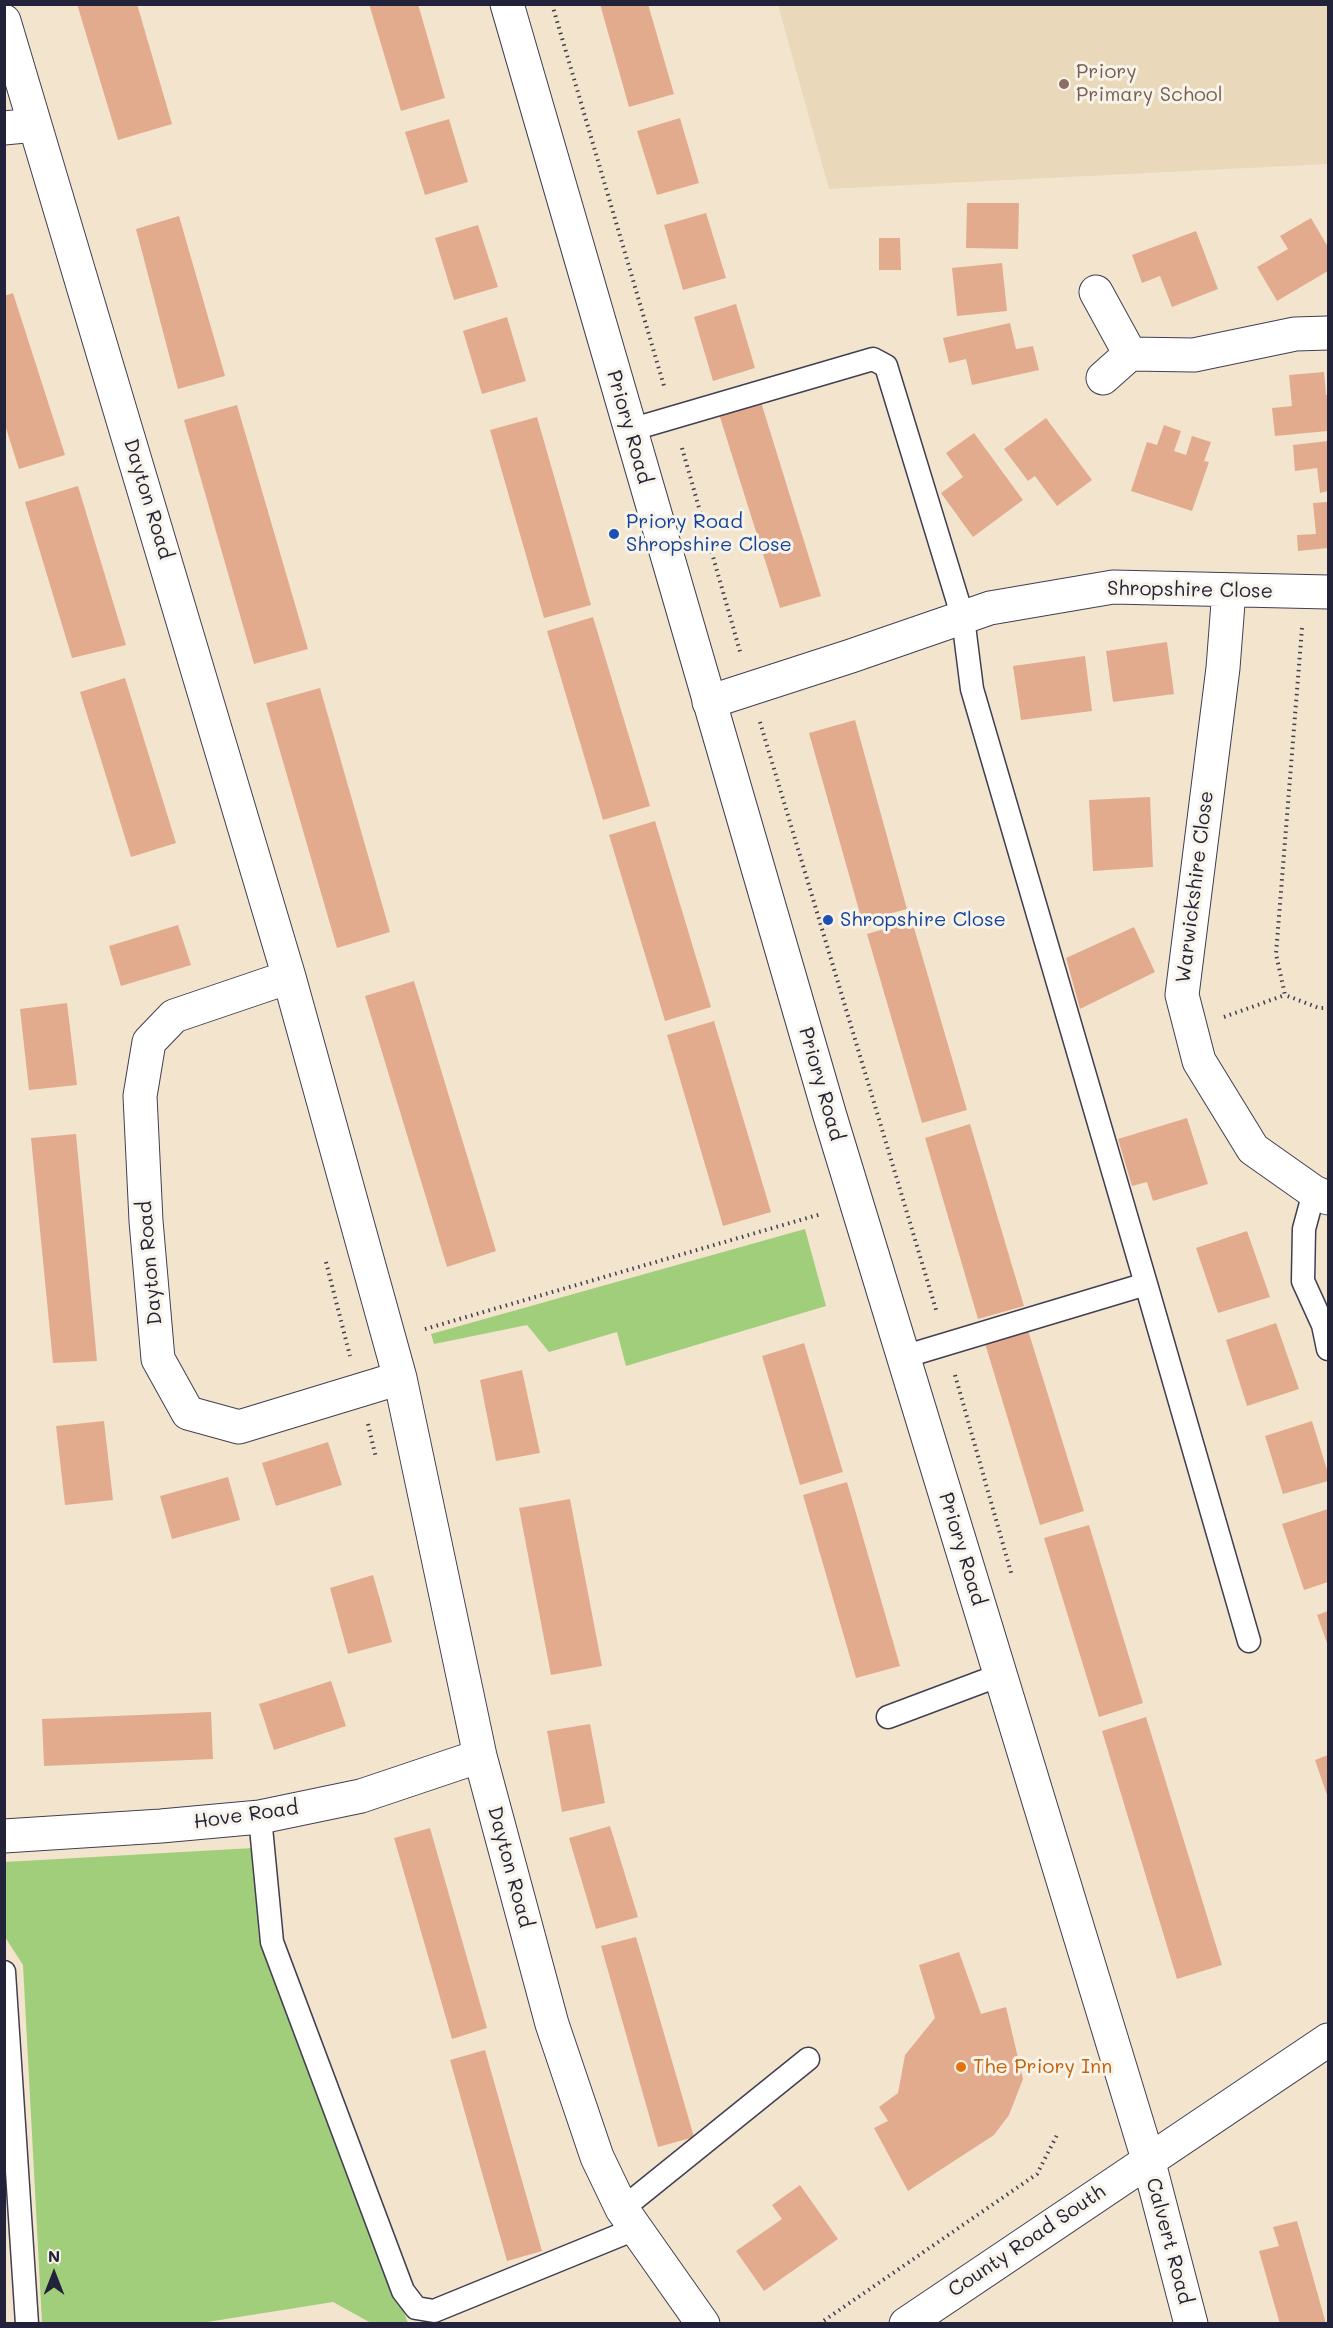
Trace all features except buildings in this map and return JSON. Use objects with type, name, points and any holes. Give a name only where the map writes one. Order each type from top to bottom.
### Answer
[{"type":"street","name":"Priory Road","points":[[507,4],[856,1204],[1148,2159]]},
{"type":"street","name":"Dayton Road","points":[[4,21],[20,126],[289,977],[400,1378],[480,1756],[552,2024],[597,2157],[628,2219],[703,2324]]},
{"type":"street","points":[[1096,292],[1130,354]]},
{"type":"street","points":[[1103,378],[1130,354],[1194,355],[1295,334],[1329,333]]},
{"type":"street","name":"Shropshire Close","points":[[709,702],[990,608],[1113,586],[1317,592]]},
{"type":"street","name":"Warwickshire Close","points":[[1229,591],[1223,668],[1182,995],[1199,1061],[1253,1149],[1321,1195]]},
{"type":"street","name":"Dayton Road","points":[[289,977],[174,1016],[149,1042],[140,1096],[146,1221],[158,1359],[188,1413],[239,1426],[400,1378]]},
{"type":"street","name":"Hove Road","points":[[4,1836],[260,1817],[361,1796],[480,1756]]},
{"type":"street","name":"County Road South","points":[[906,2324],[1148,2159],[1329,2040]]},
{"type":"street","name":"Calvert Road","points":[[1148,2159],[1191,2324]]},
{"type":"lane","points":[[630,430],[873,359],[886,366],[963,618],[972,689],[1249,1641]]},
{"type":"lane","points":[[1321,1195],[1304,1229],[1303,1281],[1323,1325],[1329,1349]]},
{"type":"lane","points":[[903,1357],[1146,1284]]},
{"type":"lane","points":[[888,1717],[1000,1675]]},
{"type":"lane","points":[[260,1817],[272,1942],[403,2291],[416,2308],[434,2311],[628,2219],[808,2060]]},
{"type":"lane","points":[[4,1972],[27,2324]]},
{"type":"path","points":[[552,4],[750,688],[908,1210],[1013,1580]]},
{"type":"path","points":[[1285,995],[1276,954],[1317,592]]},
{"type":"path","points":[[1191,1029],[1285,995],[1319,1008],[1329,1008]]},
{"type":"path","points":[[414,1332],[856,1204]]},
{"type":"path","points":[[819,2324],[1037,2174],[1057,2134]]},
{"type":"shaded area","name":"Priory Primary School","points":[[778,5],[1328,5],[1328,164],[829,189]]},
{"type":"green space","points":[[805,1229],[826,1306],[626,1366],[617,1332],[549,1352],[527,1325],[434,1344],[431,1334]]},
{"type":"green space","points":[[253,1848],[259,1937],[408,2323],[371,2323],[333,2302],[201,2323],[42,2323],[23,1965],[5,1937],[5,1862]]},
{"type":"place","name":"Priory Primary School","points":[[1064,84]]},
{"type":"place","name":"Priory Road Shropshire Close","points":[[614,534]]},
{"type":"place","name":"Shropshire Close","points":[[828,920]]},
{"type":"place","name":"The Priory Inn","points":[[961,2067]]}]
